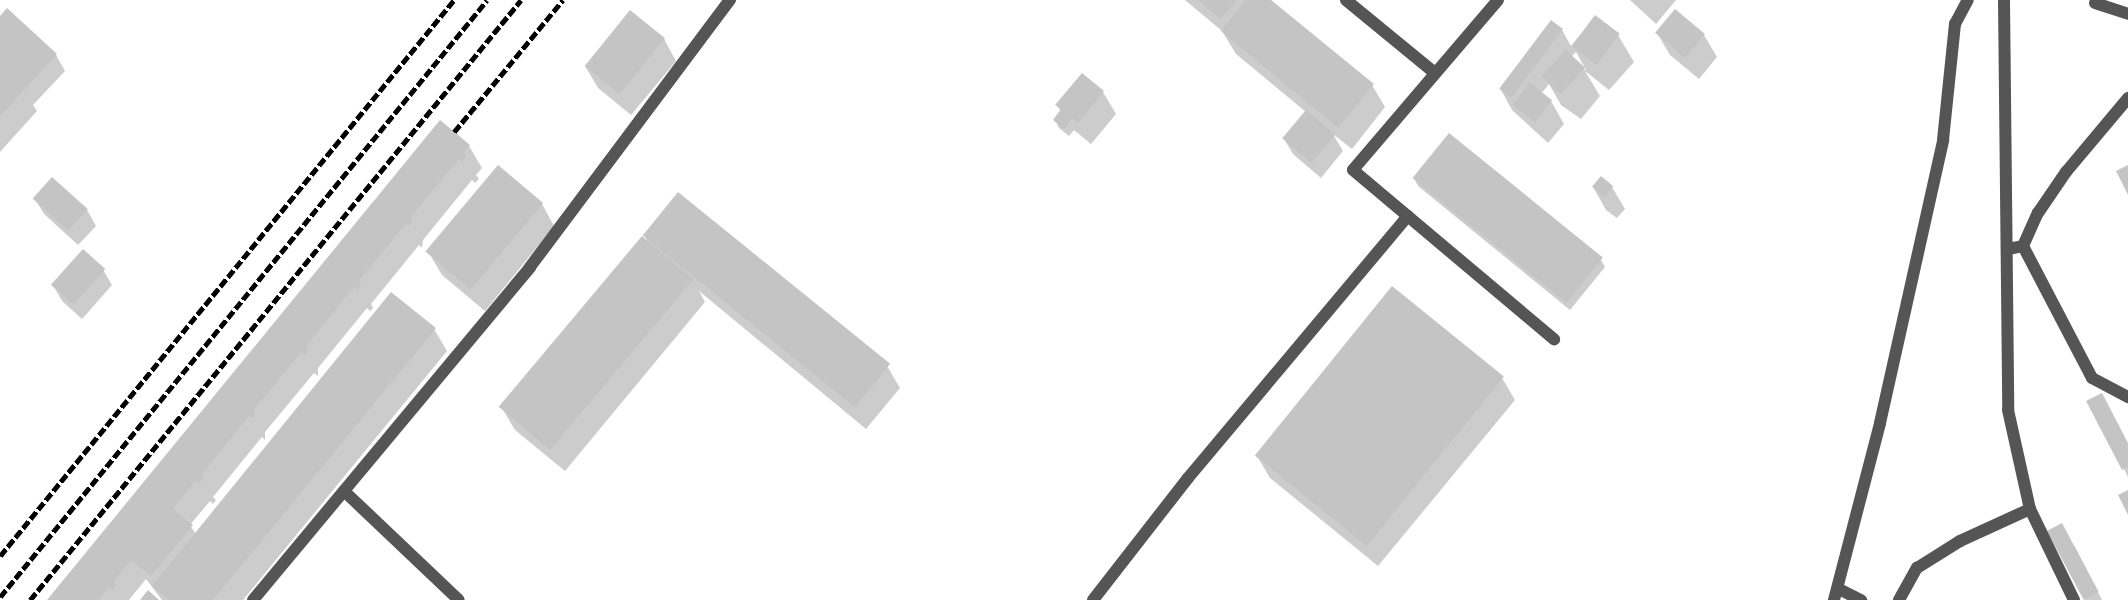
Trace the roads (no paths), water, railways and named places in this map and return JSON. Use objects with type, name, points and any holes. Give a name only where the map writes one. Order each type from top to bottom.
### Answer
[{"type":"street","points":[[253,600],[530,267],[730,0]]},
{"type":"street","points":[[1346,0],[1435,74]]},
{"type":"street","points":[[1498,0],[1353,171],[1554,339]]},
{"type":"street","points":[[1862,600],[1837,594],[1943,140],[1955,24],[1968,0]]},
{"type":"street","points":[[2004,0],[2008,410],[2030,509],[2074,600]]},
{"type":"street","points":[[2096,1],[2128,14]]},
{"type":"street","points":[[2024,246],[2038,213],[2066,172],[2128,98]]},
{"type":"street","points":[[1093,600],[1188,478],[1408,216]]},
{"type":"street","points":[[2008,249],[2024,246]]},
{"type":"street","points":[[2024,246],[2092,378],[2128,397]]},
{"type":"street","points":[[344,491],[459,600]]},
{"type":"street","points":[[1899,600],[1917,568],[1960,541],[2030,509]]},
{"type":"railway","points":[[0,556],[454,0]]},
{"type":"railway","points":[[0,597],[487,0]]},
{"type":"railway","points":[[30,600],[521,0]]},
{"type":"railway","points":[[454,132],[563,0]]}]
